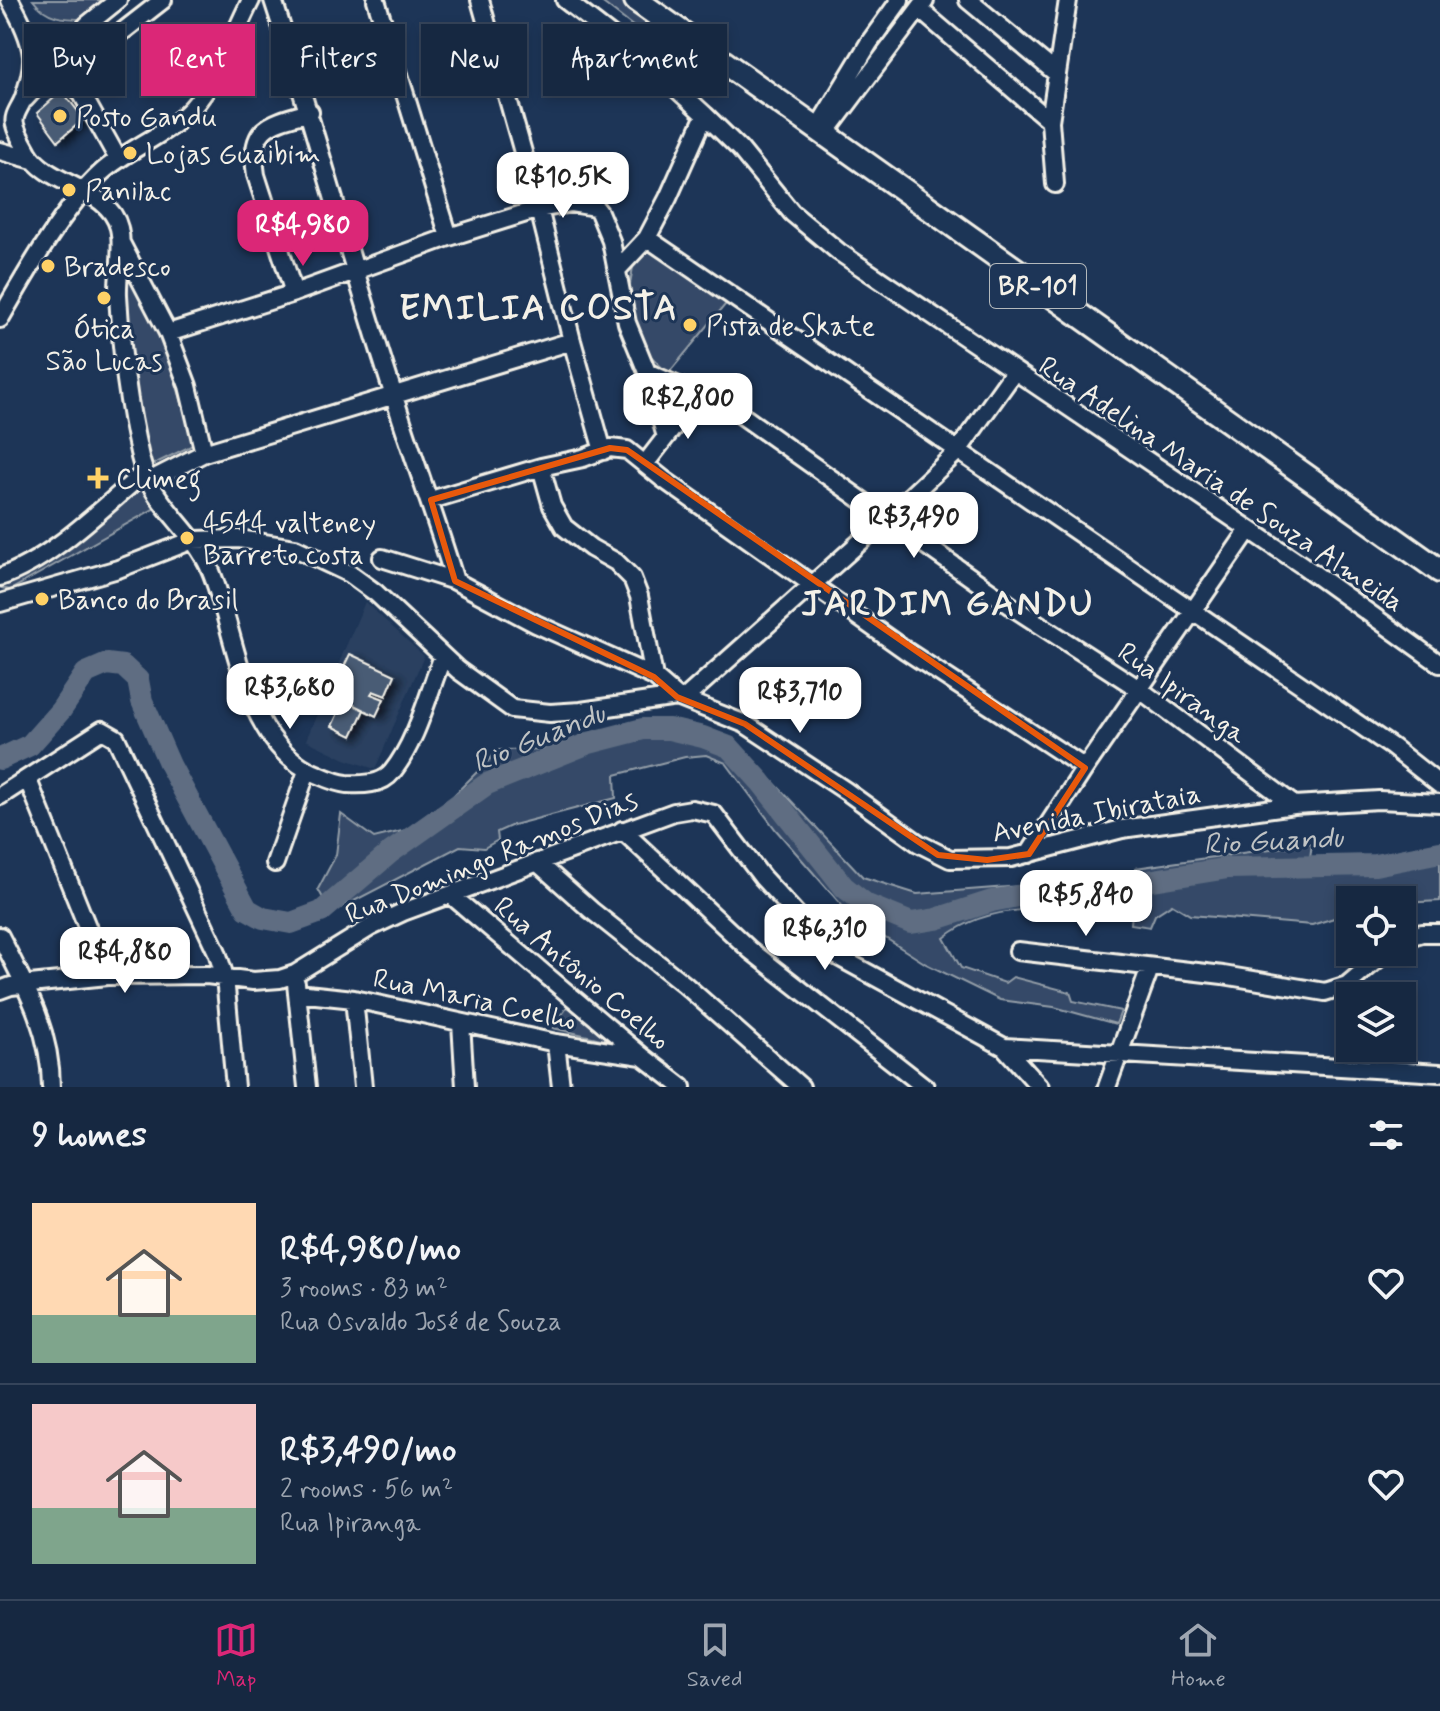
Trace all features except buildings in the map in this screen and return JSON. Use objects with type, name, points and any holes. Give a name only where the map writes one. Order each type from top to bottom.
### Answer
[{"type":"highway","name":"BR-101","points":[[636,0],[1440,571]]},
{"type":"street","points":[[10,0],[22,23],[32,56],[23,101]]},
{"type":"street","points":[[91,24],[118,0]]},
{"type":"street","points":[[125,30],[163,0]]},
{"type":"street","points":[[0,319],[81,192],[118,159],[157,135],[193,107],[216,70],[251,0]]},
{"type":"street","points":[[273,0],[310,112],[394,397],[431,500],[455,581]]},
{"type":"street","points":[[376,0],[449,237]]},
{"type":"street","points":[[480,0],[603,451]]},
{"type":"street","name":"Rua Adelina Maria de Souza Almeida","points":[[565,0],[656,70],[705,115],[740,149],[792,213],[827,243],[1302,565],[1440,664]]},
{"type":"street","points":[[968,0],[1056,73]]},
{"type":"street","points":[[1055,184],[1050,121],[1068,0]]},
{"type":"street","points":[[821,132],[869,43],[898,3],[919,9],[1050,121]]},
{"type":"street","points":[[821,132],[919,9]]},
{"type":"street","points":[[28,96],[7,125],[33,160]]},
{"type":"street","points":[[83,96],[118,159]]},
{"type":"street","points":[[294,293],[256,175],[253,155],[256,139],[273,123],[310,112]]},
{"type":"street","points":[[617,270],[647,238],[705,115]]},
{"type":"street","points":[[0,151],[33,160],[101,202],[119,228],[118,293],[122,332],[133,418],[146,477],[164,509],[193,540],[210,569],[259,717],[273,741],[288,758],[307,771],[340,783],[361,785],[390,776],[401,759],[443,656]]},
{"type":"street","points":[[168,333],[539,209],[571,203],[595,207],[611,241],[627,323],[647,372],[666,437]]},
{"type":"street","points":[[647,238],[1193,614],[1392,747],[1440,785]]},
{"type":"street","points":[[120,241],[168,333],[188,386],[204,453]]},
{"type":"street","points":[[0,577],[26,568],[146,477],[204,453],[572,341]]},
{"type":"street","name":"Rua Ipiranga","points":[[647,372],[737,412],[1017,610],[1139,689],[1294,805]]},
{"type":"street","points":[[0,603],[118,569],[193,540],[258,541],[295,548],[334,565],[376,593],[481,689],[512,709],[550,713],[581,711],[680,698],[888,517],[957,452],[1014,372]]},
{"type":"street","points":[[645,464],[699,394]]},
{"type":"street","points":[[431,500],[541,467],[622,448],[905,650],[1085,768]]},
{"type":"street","points":[[541,467],[552,506],[564,527],[616,562],[632,578],[639,596],[654,677]]},
{"type":"street","points":[[1029,854],[1248,531]]},
{"type":"street","points":[[382,558],[455,581],[536,624],[654,677],[680,698]]},
{"type":"street","name":"Avenida Ibirataia","points":[[680,698],[745,724],[938,855],[950,859],[987,860],[1029,854],[1122,829],[1294,805],[1379,800],[1440,803]]},
{"type":"street","points":[[0,796],[102,730],[116,738],[199,910],[225,977],[235,1087]]},
{"type":"street","points":[[275,863],[307,771]]},
{"type":"street","points":[[28,780],[107,976]]},
{"type":"street","name":"Rua Domingo Ramos Dias","points":[[295,974],[371,927],[403,912],[622,830],[692,809],[714,814],[762,877],[833,954],[1004,1047]]},
{"type":"street","points":[[622,830],[750,950],[925,1087]]},
{"type":"street","points":[[537,862],[591,910],[684,984],[801,1087]]},
{"type":"street","name":"Rua Antônio Coelho","points":[[452,896],[682,1087]]},
{"type":"street","points":[[1416,935],[1440,933]]},
{"type":"street","points":[[0,936],[25,984],[47,1042],[51,1087]]},
{"type":"street","points":[[1018,951],[1223,975],[1325,992],[1347,985],[1369,966]]},
{"type":"street","points":[[1107,1087],[1150,968]]},
{"type":"street","points":[[0,990],[25,984],[107,976],[225,977],[268,981],[295,974],[307,1087]]},
{"type":"street","name":"Rua Maria Coelho","points":[[297,993],[354,999],[556,1043],[642,1056]]},
{"type":"street","points":[[354,999],[363,1087]]},
{"type":"street","points":[[461,1023],[465,1087]]},
{"type":"street","points":[[556,1043],[561,1087]]},
{"type":"street","points":[[1004,1047],[1440,1073]]},
{"type":"street","points":[[1004,1047],[1040,1087]]},
{"type":"highlighted area","points":[[610,448],[627,450],[1085,768],[1029,854],[987,860],[938,855],[745,724],[677,697],[654,677],[455,581],[431,500]]},
{"type":"shaded area","points":[[33,0],[108,0],[86,19],[50,14]]},
{"type":"shaded area","points":[[599,0],[624,0],[657,24],[630,24]]},
{"type":"shaded area","points":[[654,244],[730,299],[668,374],[647,352],[626,307],[634,261],[643,249]]},
{"type":"shaded area","points":[[115,248],[159,329],[195,444],[148,467]]},
{"type":"shaded area","points":[[141,481],[155,508],[10,590],[1,588],[0,577],[26,567]]},
{"type":"shaded area","points":[[365,602],[424,656],[375,769],[345,759],[306,740]]},
{"type":"shaded area","points":[[651,722],[684,725],[735,741],[863,877],[917,894],[1111,879],[1110,914],[1045,909],[1002,913],[962,926],[944,938],[961,968],[1005,983],[1013,977],[1070,992],[1073,1001],[1121,1011],[1116,1024],[1054,1007],[1000,1000],[926,964],[851,916],[776,830],[726,763],[706,755],[685,757],[615,775],[616,798],[513,825],[497,832],[498,840],[484,848],[460,846],[331,913],[318,889],[336,855],[341,814],[374,838],[406,830],[451,798],[499,750],[555,749],[605,732]]},
{"type":"shaded area","points":[[1312,843],[1309,866],[1375,865],[1440,852],[1440,901],[1416,902],[1416,886],[1336,886],[1336,917],[1312,925],[1190,915],[1172,904],[1155,915],[1150,927],[1131,924],[1136,868]]},
{"type":"shaded area","points":[[574,997],[614,1042],[553,1028]]},
{"type":"waterway","name":"Rio Guandu","points":[[0,759],[30,745],[61,710],[86,673],[107,664],[123,666],[138,680],[142,701],[170,765],[247,909],[263,918],[291,923],[321,912],[391,852],[487,784],[589,743],[643,729],[669,729],[729,747],[761,782],[844,887],[867,905],[911,923],[1038,892],[1104,888],[1228,868],[1375,865],[1440,852]]},
{"type":"place","name":"Posto Gandu","points":[[60,116]]},
{"type":"place","name":"Lojas Guaibim","points":[[130,153]]},
{"type":"place","name":"Panilac","points":[[69,190]]},
{"type":"place","name":"Bradesco","points":[[48,266]]},
{"type":"place","name":"Ótica São Lucas","points":[[104,298]]},
{"type":"place","name":"Pista de Skate","points":[[690,325]]},
{"type":"place","name":"Climeg","points":[[98,478]]},
{"type":"place","name":"4544 valteney Barreto costa","points":[[187,538]]},
{"type":"place","name":"Banco do Brasil","points":[[42,599]]},
{"type":"district","name":"EMILIA COSTA","points":[[539,306]]},
{"type":"district","name":"JARDIM GANDU","points":[[948,602]]}]
